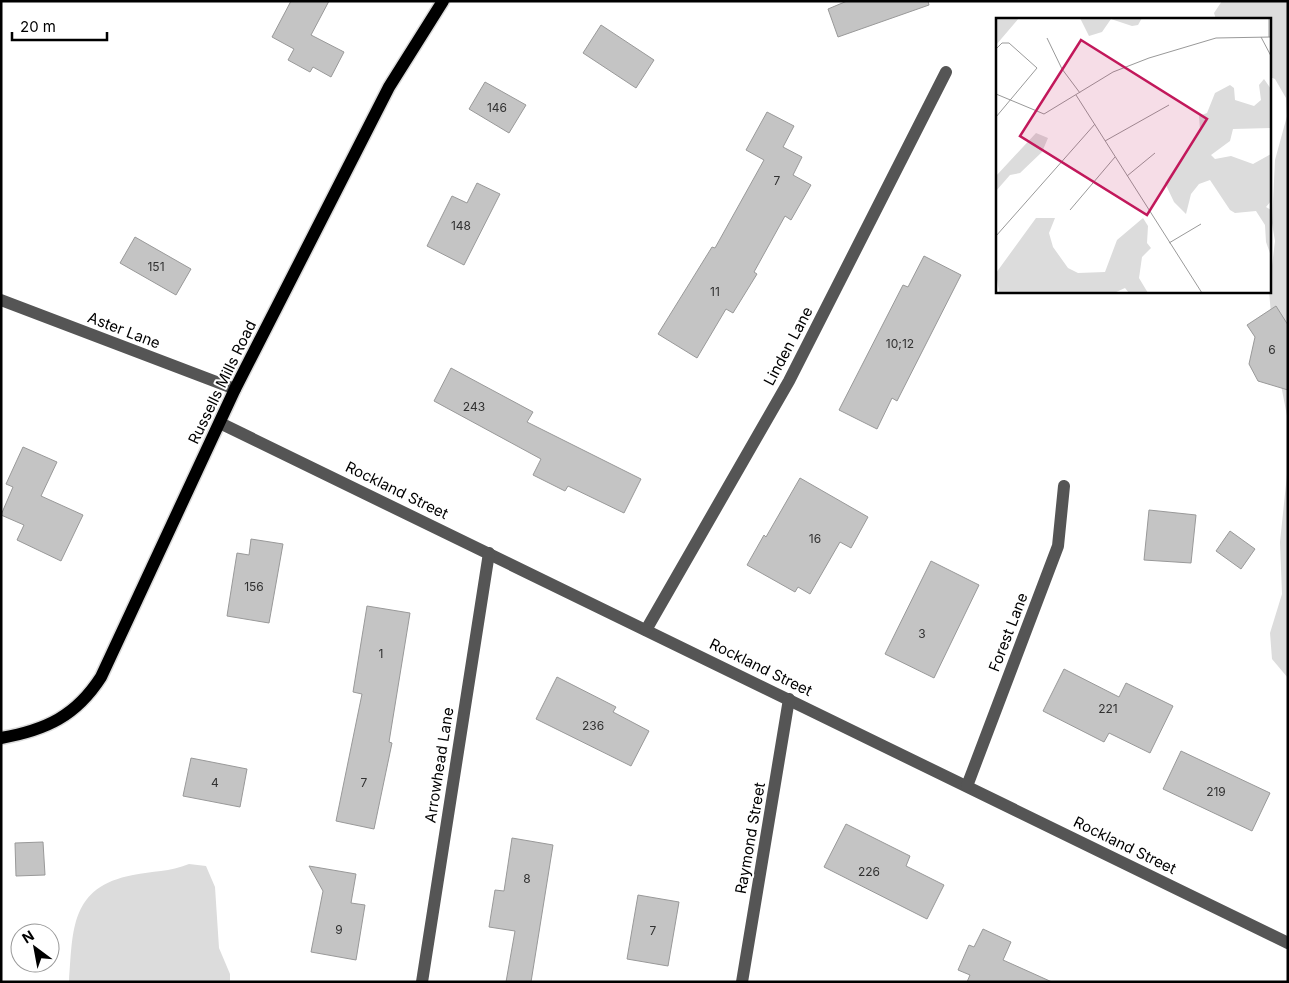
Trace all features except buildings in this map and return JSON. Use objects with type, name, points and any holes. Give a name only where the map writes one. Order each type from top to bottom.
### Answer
[{"type":"main road","name":"Russells Mills Road","points":[[1,738],[21,735],[58,720],[73,711],[90,695],[101,677],[236,389],[389,87],[443,1]]},
{"type":"street","name":"Linden Lane","points":[[646,630],[789,381],[946,72]]},
{"type":"street","name":"Aster Lane","points":[[1,300],[236,389]]},
{"type":"street","name":"Rockland Street","points":[[220,423],[1288,943]]},
{"type":"street","name":"Forest Lane","points":[[967,786],[1058,546],[1064,486]]},
{"type":"street","name":"Arrowhead Lane","points":[[422,982],[489,553]]},
{"type":"street","name":"Raymond Street","points":[[742,982],[789,699]]},
{"type":"shaded area","points":[[1222,1],[1288,1],[1288,421],[1274,349],[1269,292],[1272,292],[1272,266],[1275,241],[1272,223],[1275,160],[1287,116],[1286,98],[1275,79],[1272,78],[1272,18],[1216,18],[1214,13]]},
{"type":"shaded area","points":[[1288,465],[1288,678],[1272,659],[1270,633],[1282,594],[1280,542]]},
{"type":"shaded area","points":[[189,864],[206,866],[215,887],[219,948],[230,974],[230,982],[69,982],[74,928],[86,900],[97,889],[112,881],[133,875],[168,870]]}]
